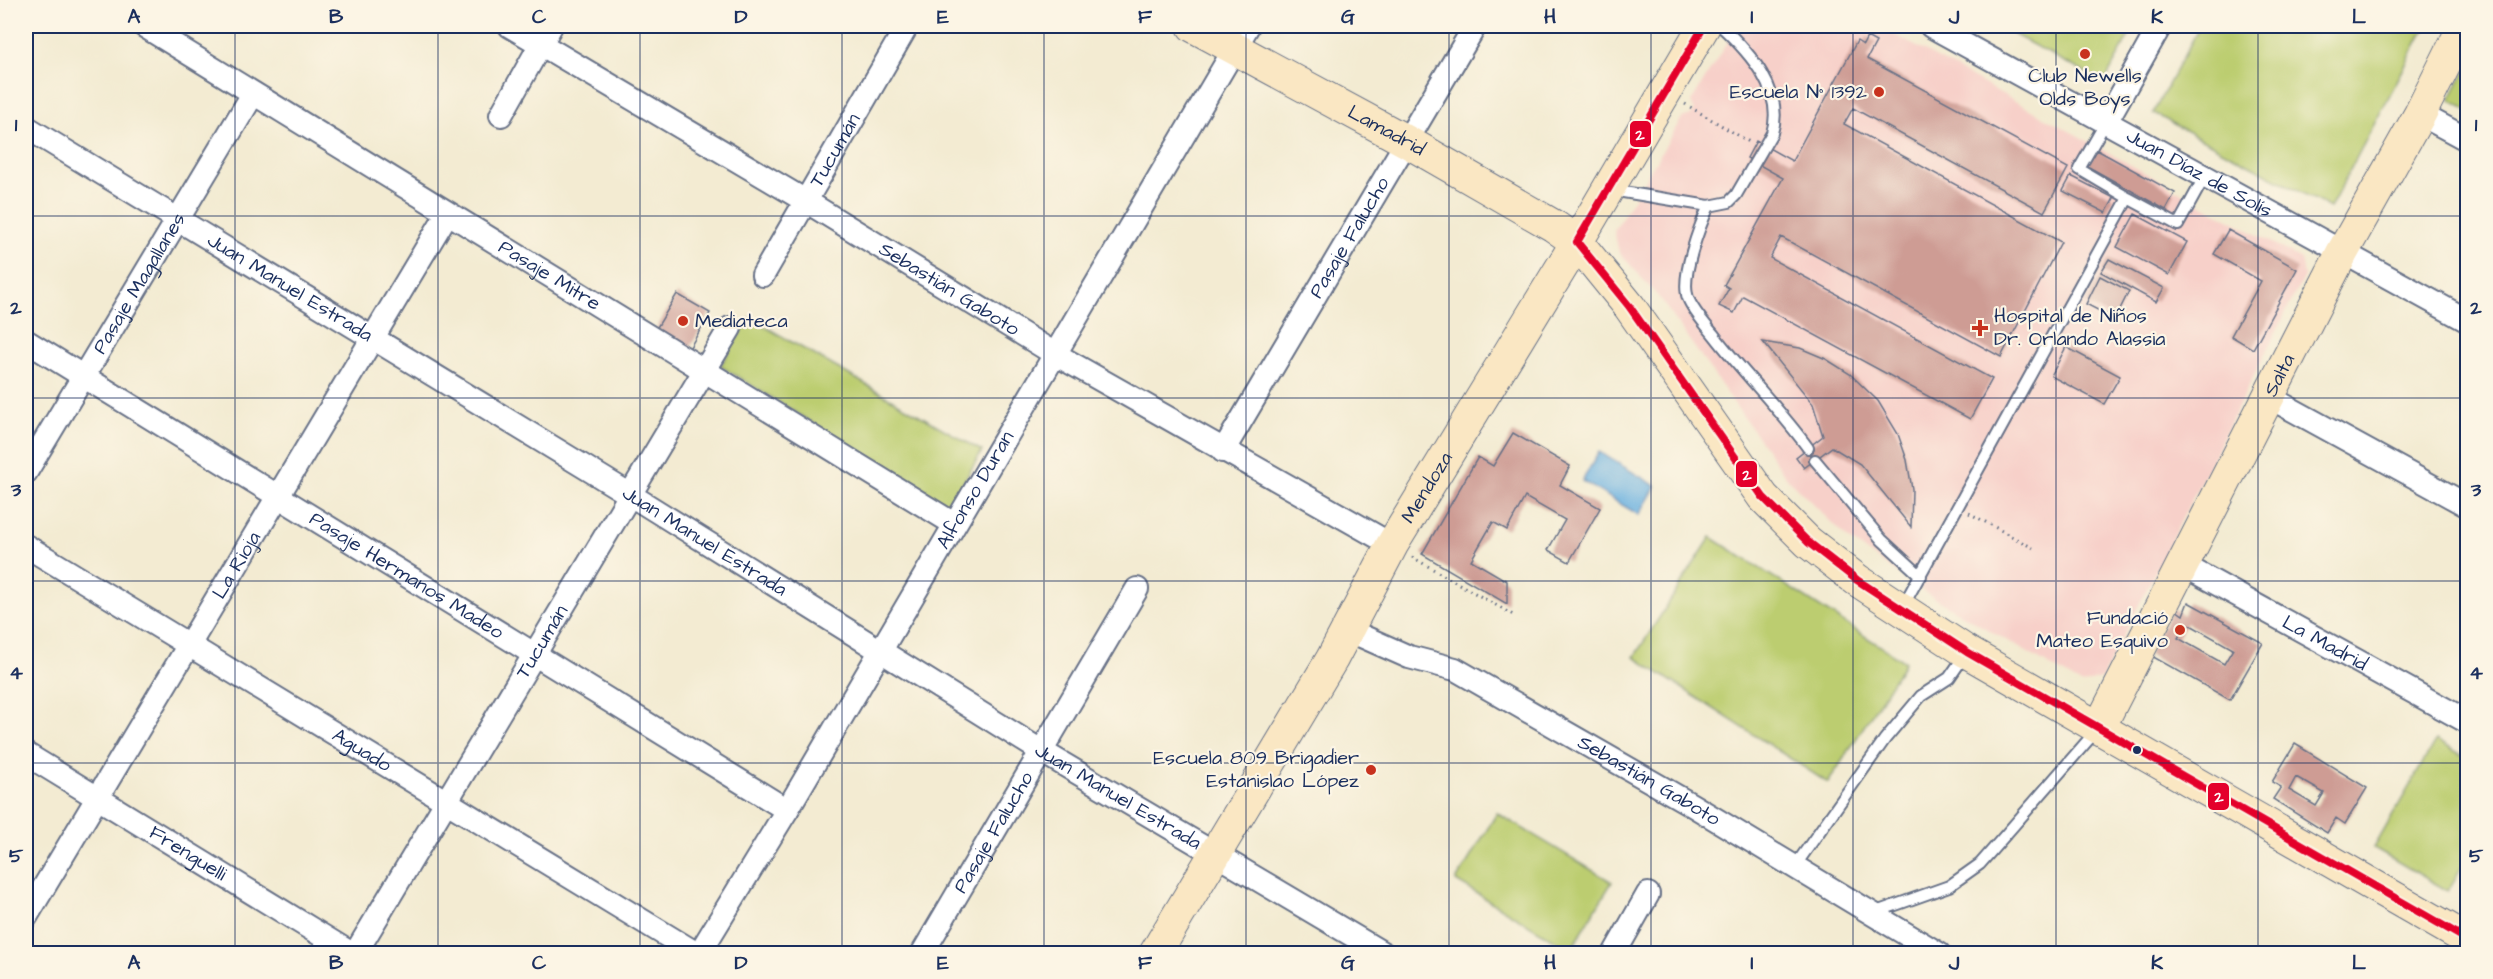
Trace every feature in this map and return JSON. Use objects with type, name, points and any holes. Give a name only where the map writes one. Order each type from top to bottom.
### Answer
[{"type":"street","name":"Pasaje Mitre","points":[[144,26],[954,524]]},
{"type":"street","name":"Sebastián Gaboto","points":[[510,26],[546,35],[804,200],[1055,354],[1392,545]]},
{"type":"street","name":"Tucumán","points":[[763,275],[804,200],[907,26]]},
{"type":"street","name":"Lamadrid","points":[[1194,26],[1242,37],[1406,141],[1554,226],[1577,242],[1629,306],[1763,497],[1808,542],[1900,611],[2468,941]]},
{"type":"street","name":"Pasaje Falucho","points":[[1223,451],[1474,26]]},
{"type":"street","name":"Mendoza","points":[[1155,954],[1348,630],[1392,545],[1577,242],[1704,26]]},
{"type":"street","name":"Juan Díaz de Solís","points":[[1931,26],[2107,120],[2342,253],[2468,321]]},
{"type":"street","points":[[2107,120],[2160,26]]},
{"type":"street","name":"Salta","points":[[2100,726],[2342,253],[2420,114],[2464,26]]},
{"type":"street","points":[[501,115],[546,35]]},
{"type":"street","name":"Alfonso Duran","points":[[698,954],[787,810],[879,650],[1242,37]]},
{"type":"street","name":"Pasaje Magallanes","points":[[26,472],[253,94]]},
{"type":"street","points":[[2420,114],[2468,140]]},
{"type":"street","name":"Juan Manuel Estrada","points":[[26,127],[178,222],[629,494],[1041,751],[1384,954]]},
{"type":"street","name":"La Rioja","points":[[26,917],[447,214]]},
{"type":"street","name":"Tucumán","points":[[353,954],[448,802],[629,494],[730,328]]},
{"type":"street","name":"Pasaje Hermanos Madeo","points":[[26,341],[787,810]]},
{"type":"street","points":[[2269,397],[2468,506]]},
{"type":"street","name":"Aguado","points":[[26,546],[698,954]]},
{"type":"street","name":"La Madrid","points":[[2183,565],[2468,722]]},
{"type":"street","name":"Pasaje Falucho","points":[[922,954],[1137,589]]},
{"type":"street","name":"Sebastián Gaboto","points":[[1348,630],[1409,657],[1455,669],[1795,866],[1939,954]]},
{"type":"street","name":"Frenguelli","points":[[26,754],[96,799],[353,954]]},
{"type":"street","points":[[1614,954],[1648,894]]},
{"type":"street","points":[[2459,954],[2468,941]]},
{"type":"lane","points":[[1608,190],[1709,206],[1729,202],[1736,195],[1775,124],[1774,103],[1759,67],[1739,42],[1721,26]]},
{"type":"lane","points":[[2107,120],[2079,169],[2128,198],[2178,225],[2206,175]]},
{"type":"lane","points":[[1900,611],[2128,198]]},
{"type":"lane","points":[[1709,206],[1696,232],[1687,296],[1728,353],[1787,420],[1808,448]]},
{"type":"lane","points":[[1815,460],[1882,540],[1921,576]]},
{"type":"lane","points":[[1795,866],[1885,739],[1921,696],[1949,678],[1967,652]]},
{"type":"lane","points":[[1873,913],[1949,886],[1980,864],[2100,726]]},
{"type":"path","points":[[1666,91],[1754,145]]},
{"type":"path","points":[[1957,507],[2033,548]]},
{"type":"path","points":[[1392,545],[1513,615]]},
{"type":"shaded area","name":"Hospital de Niños Dr. Orlando Alassia","points":[[1737,26],[1879,26],[2301,259],[2304,276],[2102,678],[2083,685],[1932,597],[1847,538],[1786,477],[1661,300],[1619,252],[1614,231],[1682,118],[1691,115],[1694,110],[1691,102]]},
{"type":"green space","name":"Club Newells Olds Boys","points":[[1998,26],[2134,26],[2104,83]]},
{"type":"green space","points":[[2200,26],[2426,26],[2330,208],[2153,113]]},
{"type":"green space","points":[[2467,67],[2468,110],[2450,100]]},
{"type":"green space","points":[[750,318],[982,451],[949,507],[720,366]]},
{"type":"green space","points":[[1711,537],[1905,662],[1828,783],[1634,657]]},
{"type":"green space","points":[[2436,740],[2467,758],[2467,857],[2448,891],[2374,848]]},
{"type":"green space","points":[[1497,813],[1612,882],[1571,950],[1456,881]]},
{"type":"water","points":[[1599,452],[1656,486],[1639,515],[1582,481]]},
{"type":"building","name":"Hospital de Niños Dr. Orlando Alassia","points":[[1867,37],[1876,42],[1867,59],[2068,168],[2044,212],[1853,108],[1844,124],[2061,242],[2001,357],[1781,237],[1770,258],[1992,379],[1970,419],[1743,296],[1734,313],[1719,306],[1729,288],[1724,285],[1783,178],[1747,158],[1756,141],[1792,161],[1857,41],[1863,45]]},
{"type":"building","points":[[2097,150],[2175,193],[2166,210],[2087,166]]},
{"type":"building","points":[[2071,176],[2114,198],[2106,213],[2063,191]]},
{"type":"building","points":[[2135,214],[2187,242],[2169,275],[2117,247]]},
{"type":"building","points":[[2228,230],[2297,269],[2253,349],[2231,336],[2261,281],[2214,254]]},
{"type":"building","points":[[2109,259],[2164,288],[2156,302],[2101,272]]},
{"type":"building","points":[[2100,276],[2129,291],[2115,319],[2086,304]]},
{"type":"building","name":"Mediateca","points":[[677,294],[710,313],[689,349],[656,329]]},
{"type":"building","points":[[1763,342],[1800,348],[1826,359],[1850,374],[1878,401],[1898,434],[1907,460],[1912,489],[1911,527],[1860,464],[1832,447],[1804,468],[1796,457],[1823,436],[1813,404]]},
{"type":"building","points":[[2066,347],[2120,376],[2104,404],[2051,376]]},
{"type":"building","points":[[1513,433],[1570,466],[1560,485],[1600,508],[1569,562],[1548,550],[1565,520],[1525,497],[1507,530],[1493,522],[1471,560],[1507,581],[1507,604],[1422,554],[1478,457],[1493,466]]},
{"type":"building","points":[[2188,602],[2263,643],[2230,700],[2148,654],[2173,608],[2183,615]],"holes":[[[2187,623],[2233,649],[2224,664],[2178,638]]]},
{"type":"building","points":[[2295,744],[2367,788],[2345,824],[2336,818],[2327,833],[2273,799],[2281,787],[2272,782]],"holes":[[[2296,777],[2324,793],[2316,806],[2289,790]]]},
{"type":"transit line","name":"2","points":[[1577,242],[1704,26]]},
{"type":"transit line","name":"2","points":[[1577,242],[1629,306],[1763,497],[1808,542],[1857,580],[1967,652],[2468,940]]},
{"type":"place","name":"Club Newells Olds Boys","points":[[2085,54]]},
{"type":"place","name":"Escuela N° 1392","points":[[1879,92]]},
{"type":"place","name":"Mediateca","points":[[683,321]]},
{"type":"place","name":"Hospital de Niños Dr. Orlando Alassia","points":[[1980,328]]},
{"type":"place","name":"Fundació Mateo Esquivo","points":[[2180,630]]},
{"type":"place","name":"Escuela 809 Brigadier Estanislao López","points":[[1371,770]]}]
